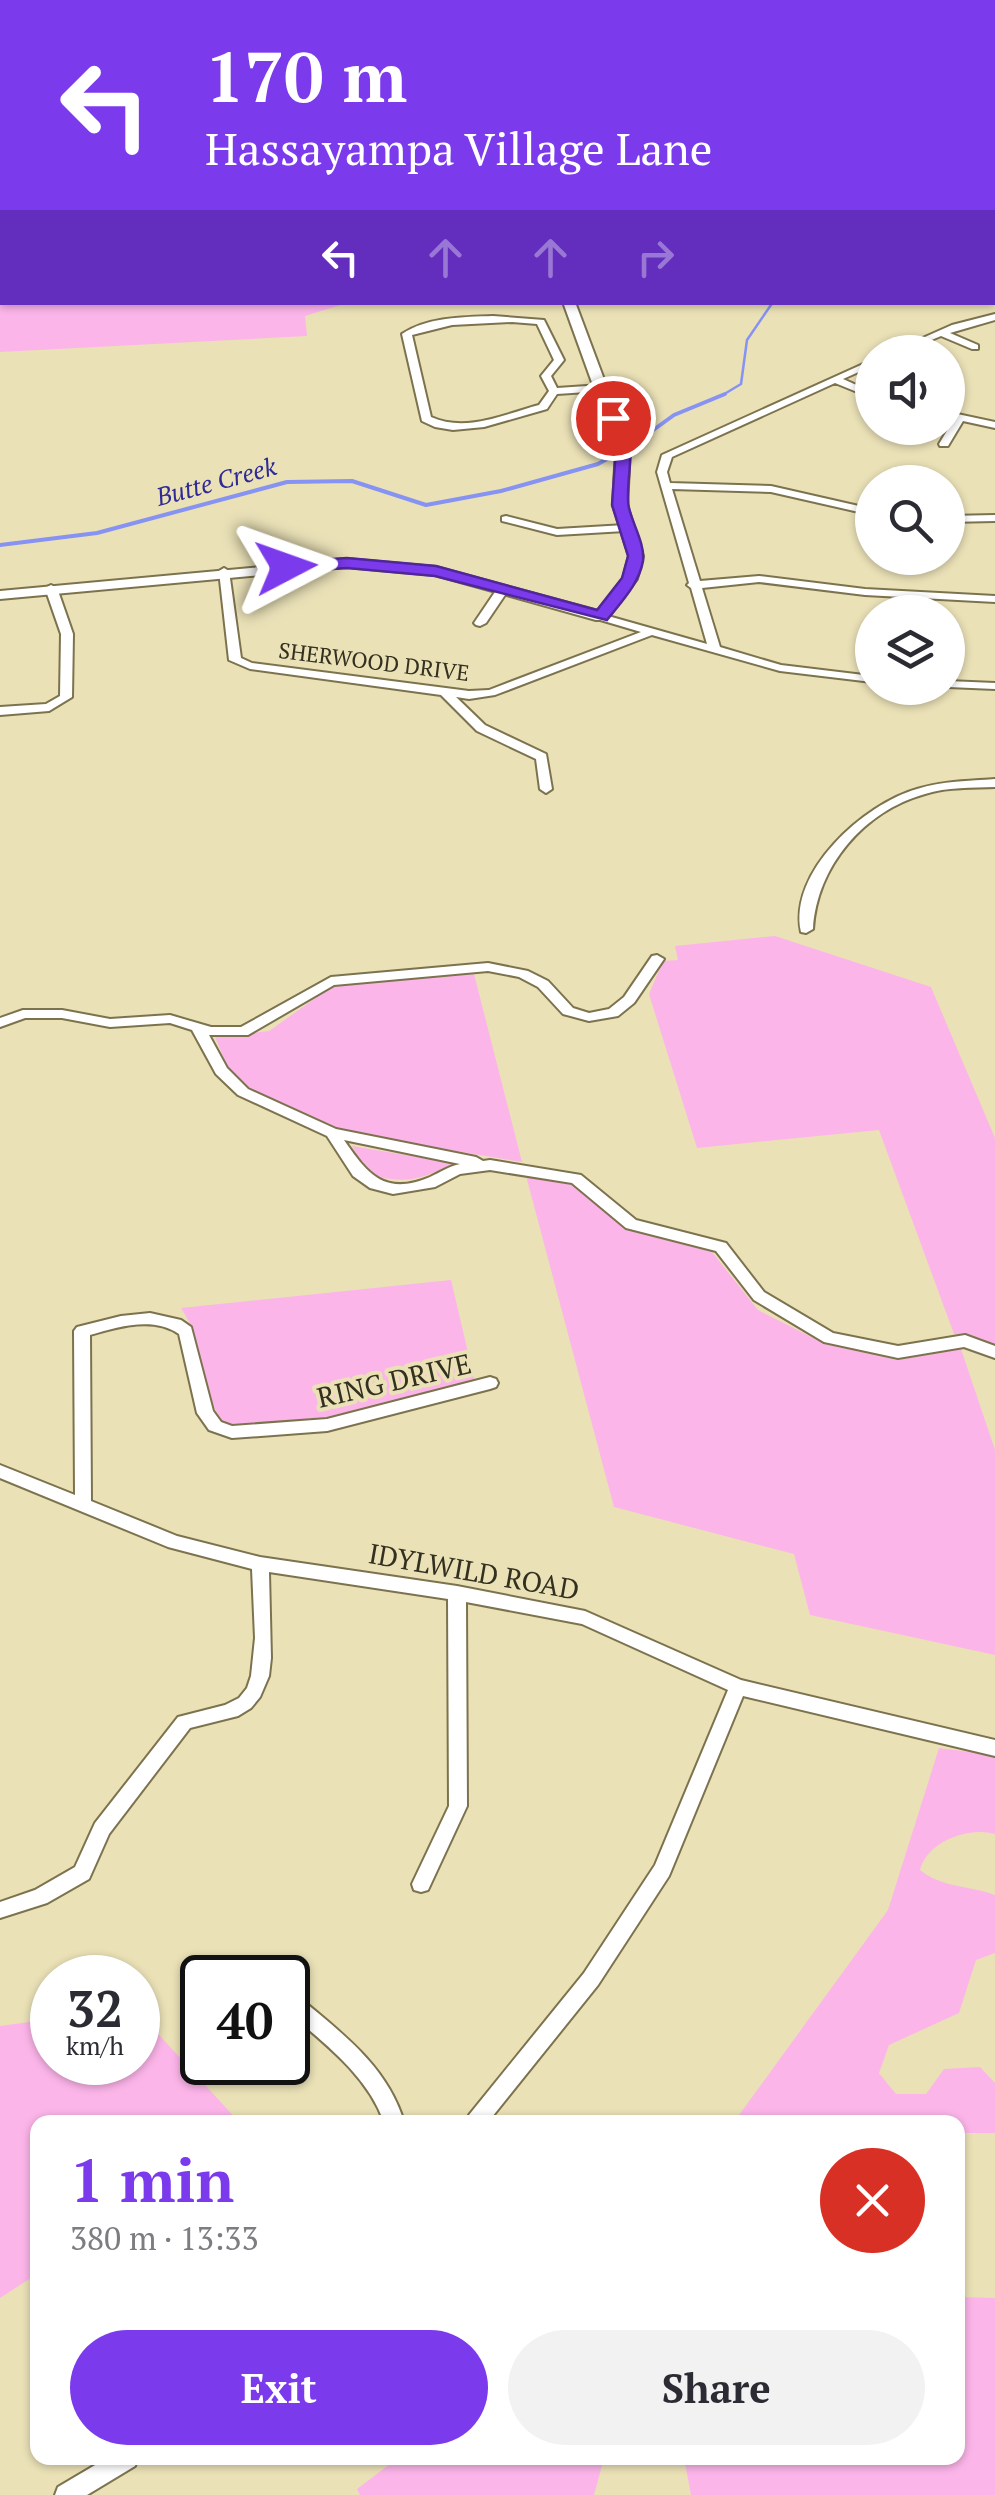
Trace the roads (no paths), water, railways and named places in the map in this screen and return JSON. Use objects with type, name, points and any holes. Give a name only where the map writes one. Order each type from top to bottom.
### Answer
[{"type":"street","points":[[570,305],[624,448],[620,505],[636,556],[630,579],[601,617]]},
{"type":"street","points":[[937,335],[995,317]]},
{"type":"street","points":[[519,319],[541,322],[560,360],[546,376],[554,391],[544,407],[464,426],[434,424],[426,419],[407,334],[426,326],[519,319]]},
{"type":"street","points":[[942,333],[975,347]]},
{"type":"street","points":[[714,652],[661,464],[680,445],[855,370]]},
{"type":"street","points":[[834,379],[855,387]]},
{"type":"street","points":[[554,391],[602,388]]},
{"type":"street","points":[[965,419],[995,424]]},
{"type":"street","points":[[666,486],[770,489],[855,508]]},
{"type":"street","points":[[965,519],[995,518]]},
{"type":"street","points":[[506,519],[557,532],[626,528]]},
{"type":"street","points":[[0,595],[224,571],[347,563],[436,571],[714,652],[780,668],[855,677]]},
{"type":"street","name":"SHERWOOD DRIVE","points":[[224,571],[235,660],[445,692],[490,693],[648,633]]},
{"type":"street","points":[[693,585],[759,579],[865,592],[995,599]]},
{"type":"street","points":[[0,711],[48,707],[66,698],[66,634],[51,588]]},
{"type":"street","points":[[480,623],[504,589]]},
{"type":"street","points":[[965,685],[995,686]]},
{"type":"street","points":[[445,692],[481,728],[542,757],[546,788]]},
{"type":"street","points":[[806,929],[805,908],[813,878],[859,828],[910,795],[954,785],[995,784]]},
{"type":"street","points":[[0,1024],[23,1014],[62,1014],[110,1024],[170,1019],[198,1028],[243,1032],[330,981],[488,967],[524,974],[543,984],[568,1011],[588,1018],[613,1014],[630,1000],[657,959]]},
{"type":"street","points":[[198,1028],[221,1070],[243,1092],[332,1133],[576,1180],[632,1224],[721,1247],[759,1296],[828,1338],[898,1352],[965,1341],[995,1352]]},
{"type":"street","points":[[332,1133],[358,1172],[393,1189],[430,1183],[457,1169],[490,1166]]},
{"type":"street","name":"RING DRIVE","points":[[83,1505],[82,1331],[151,1318],[176,1321],[186,1330],[205,1413],[216,1426],[232,1432],[281,1425],[327,1425],[490,1384]]},
{"type":"street","name":"IDYLWILD ROAD","points":[[0,1471],[174,1542],[260,1564],[458,1593],[585,1618],[738,1688],[995,1748]]},
{"type":"street","points":[[0,1910],[40,1896],[82,1873],[102,1829],[184,1722],[222,1714],[246,1702],[259,1684],[263,1662],[260,1564]]},
{"type":"street","points":[[421,1884],[458,1806],[458,1593]]},
{"type":"street","points":[[482,2115],[591,1979],[662,1870],[738,1688]]},
{"type":"street","points":[[310,2019],[389,2102],[392,2115]]},
{"type":"street","points":[[66,2495],[115,2465]]},
{"type":"waterway","name":"Butte Creek","points":[[723,395],[741,384],[747,340],[771,305]]},
{"type":"waterway","name":"Butte Creek","points":[[634,444],[674,415],[723,395]]},
{"type":"waterway","name":"Butte Creek","points":[[0,545],[97,533],[287,482],[352,481],[426,505],[501,491],[598,464],[614,455]]}]
